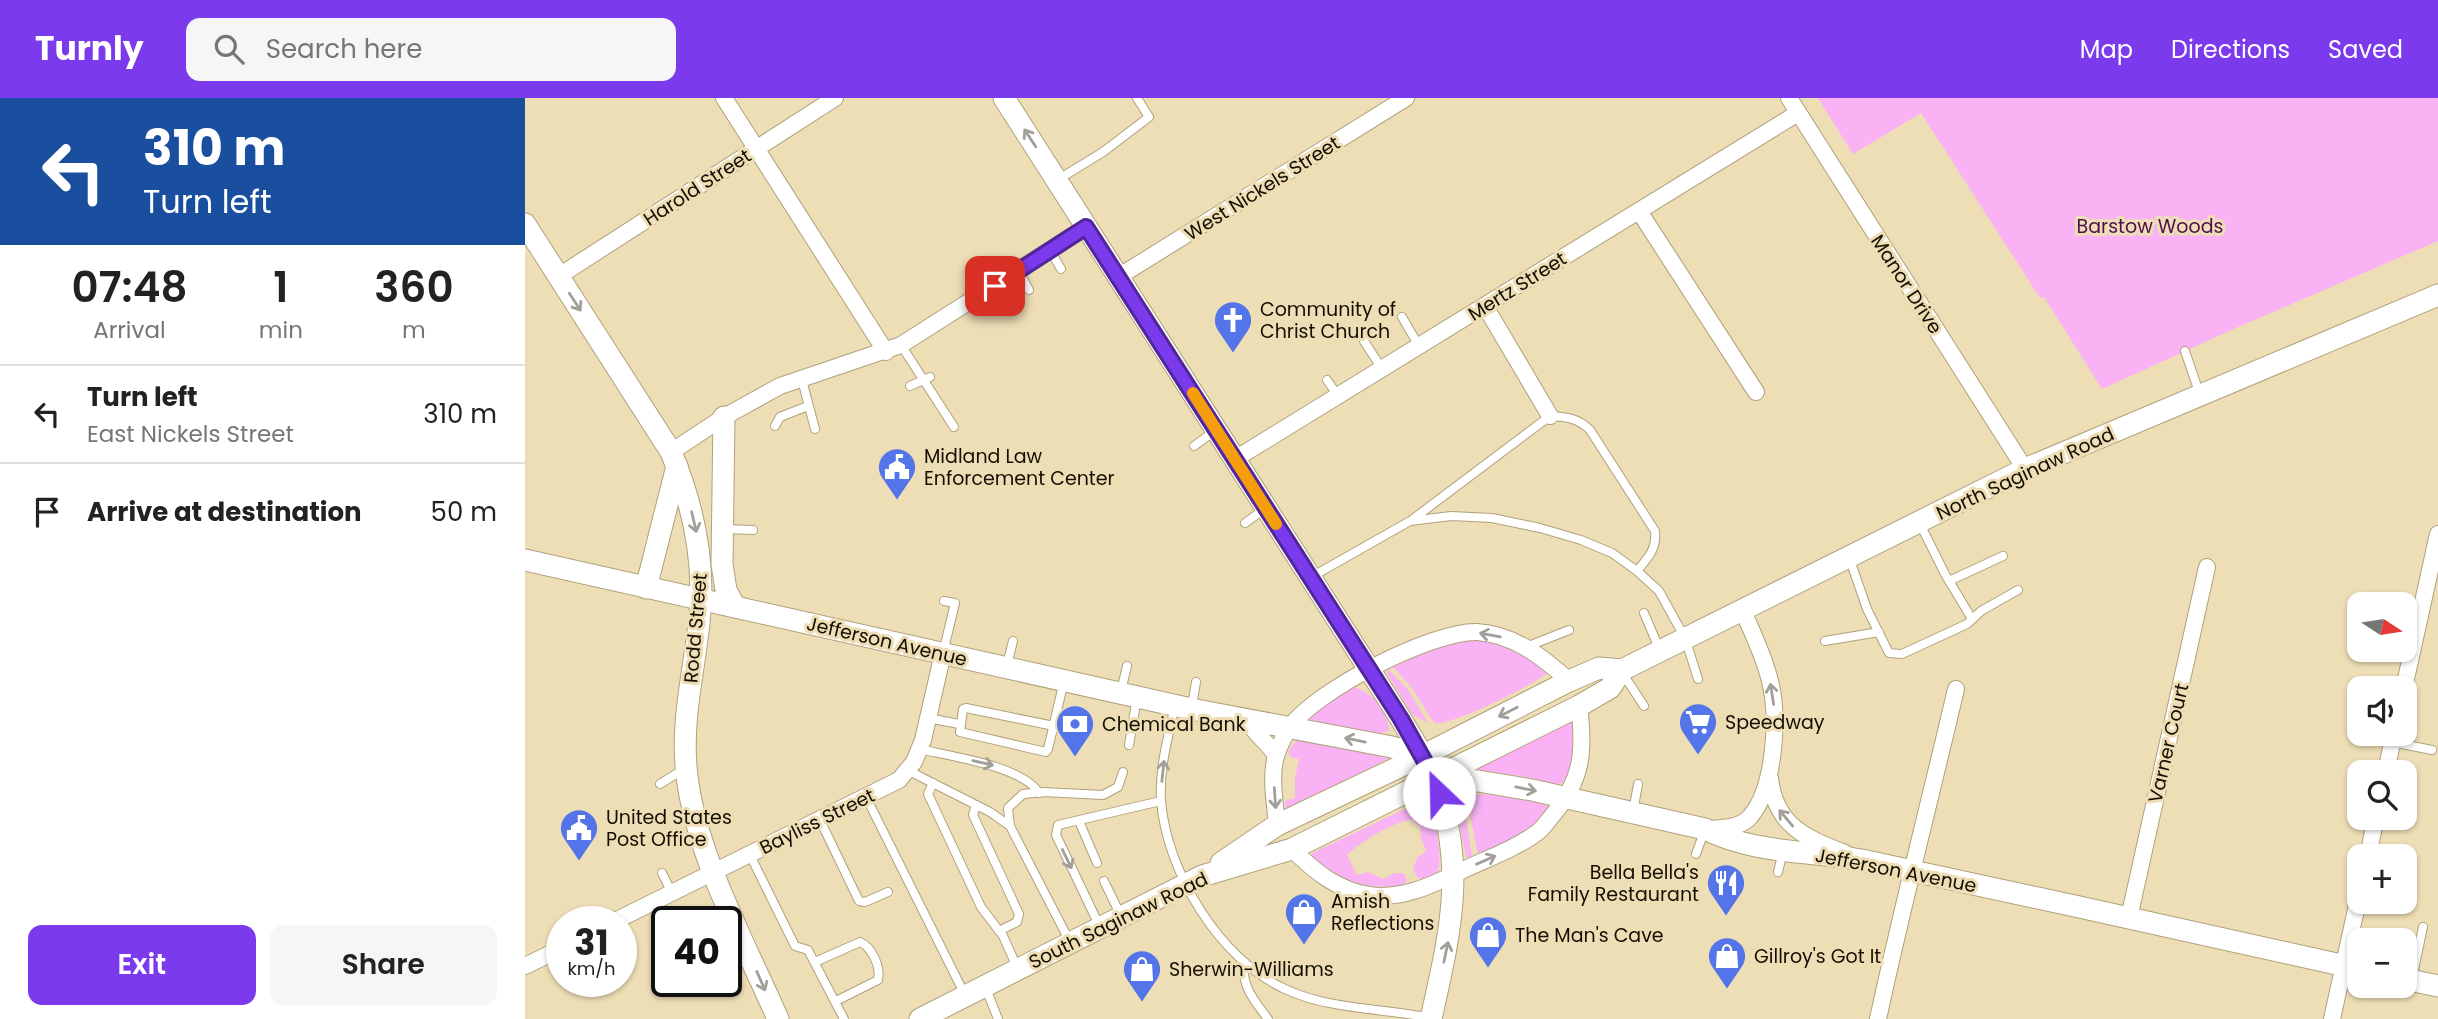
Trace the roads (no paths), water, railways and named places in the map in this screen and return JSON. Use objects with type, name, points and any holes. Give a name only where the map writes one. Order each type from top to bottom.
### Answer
[{"type":"street","points":[[724,98],[886,352]]},
{"type":"street","name":"Harold Street","points":[[559,276],[835,98]]},
{"type":"street","name":"West Nickels Street","points":[[1118,277],[1406,98]]},
{"type":"street","name":"Manor Drive","points":[[1789,98],[2025,469]]},
{"type":"street","points":[[1011,101],[1057,181],[1370,671],[1434,778],[1451,837],[1454,874],[1451,925],[1431,1018]]},
{"type":"street","name":"Mertz Street","points":[[1235,459],[1798,113]]},
{"type":"street","points":[[1639,211],[1756,392]]},
{"type":"street","name":"Rodd Street","points":[[525,224],[674,459],[695,525],[700,558],[701,600],[687,709],[686,768],[702,844],[778,1019]]},
{"type":"street","points":[[646,588],[674,459],[724,417],[780,386],[901,345],[1086,227]]},
{"type":"street","name":"North Saginaw Road","points":[[1434,778],[1579,706],[1610,688],[1622,670],[2025,469],[2438,295]]},
{"type":"street","points":[[1485,306],[1550,416]]},
{"type":"street","points":[[724,417],[723,577],[735,607]]},
{"type":"street","points":[[2407,676],[2436,556],[2438,534]]},
{"type":"street","name":"Jefferson Avenue","points":[[525,560],[1183,708],[1392,747],[1422,756]]},
{"type":"street","name":"Varner Court","points":[[2129,918],[2207,568]]},
{"type":"street","points":[[1705,829],[1736,826],[1749,817],[1762,796],[1770,762],[1775,725],[1772,690],[1764,659],[1743,611]]},
{"type":"street","points":[[1277,825],[1274,778],[1276,756],[1290,727],[1333,690],[1419,645],[1454,634],[1477,632],[1500,636],[1526,647],[1569,681]]},
{"type":"street","name":"Bayliss Street","points":[[637,910],[899,780],[908,770],[919,749],[943,653]]},
{"type":"street","name":"North Saginaw Road","points":[[1195,880],[1277,825],[1422,756],[1569,681],[1599,668],[1622,670]]},
{"type":"street","points":[[1878,1019],[1956,689]]},
{"type":"street","points":[[1292,849],[1330,882],[1369,895],[1398,895],[1422,889],[1505,851],[1539,831],[1568,798],[1582,752],[1579,706]]},
{"type":"street","points":[[1249,721],[1251,728],[1264,738],[1276,756]]},
{"type":"street","points":[[1770,762],[1773,797],[1784,819],[1814,839],[1866,861]]},
{"type":"street","name":"Jefferson Avenue","points":[[1434,778],[1503,785],[1568,798],[1705,829],[1722,838],[1783,851],[1866,861],[2347,966]]},
{"type":"street","name":"South Saginaw Road","points":[[927,1018],[965,996],[1195,880],[1292,849],[1434,778]]},
{"type":"street","points":[[525,966],[546,956]]},
{"type":"street","points":[[2332,1019],[2347,980]]},
{"type":"street","points":[[2417,981],[2438,986]]},
{"type":"lane","points":[[1057,181],[1103,152],[1149,117],[1137,98]]},
{"type":"lane","points":[[1050,250],[1061,269]]},
{"type":"lane","points":[[1019,271],[1029,290]]},
{"type":"lane","points":[[1402,317],[1419,346]]},
{"type":"lane","points":[[1364,341],[1382,369]]},
{"type":"lane","points":[[901,345],[927,378],[954,427]]},
{"type":"lane","points":[[2185,351],[2200,395]]},
{"type":"lane","points":[[910,386],[927,378]]},
{"type":"lane","points":[[802,380],[815,429]]},
{"type":"lane","points":[[1327,380],[1338,396]]},
{"type":"lane","points":[[775,426],[780,418],[808,405]]},
{"type":"lane","points":[[1311,578],[1410,521],[1550,416],[1581,421],[1590,430],[1655,531],[1656,544],[1652,553],[1637,571]]},
{"type":"lane","points":[[1194,446],[1216,430]]},
{"type":"lane","points":[[1245,523],[1266,508]]},
{"type":"lane","points":[[1410,521],[1451,516],[1492,518],[1540,528],[1581,540],[1612,553],[1659,591],[1685,638],[1698,679]]},
{"type":"lane","points":[[1919,523],[1972,620]]},
{"type":"lane","points":[[722,529],[753,530]]},
{"type":"lane","points":[[1949,581],[2003,556]]},
{"type":"lane","points":[[1849,557],[1867,609],[1889,653],[1902,654],[1967,624],[1981,611],[2018,590]]},
{"type":"lane","points":[[943,653],[955,603],[944,601]]},
{"type":"lane","points":[[1644,613],[1661,651]]},
{"type":"lane","points":[[1526,647],[1569,630]]},
{"type":"lane","points":[[1825,641],[1879,632]]},
{"type":"lane","points":[[1007,668],[1013,641]]},
{"type":"lane","points":[[1127,666],[1129,745]]},
{"type":"lane","points":[[1622,670],[1644,706]]},
{"type":"lane","points":[[1054,726],[966,708],[963,709],[959,724],[960,732],[1045,752],[1054,726],[1064,681]]},
{"type":"lane","points":[[1196,682],[1165,754],[1161,801],[1173,853],[1195,880],[1213,931],[1244,962],[1286,990],[1305,996],[1431,1018]]},
{"type":"lane","points":[[928,718],[959,724]]},
{"type":"lane","points":[[2417,745],[2432,750]]},
{"type":"lane","points":[[919,749],[996,766],[1034,784],[1039,793]]},
{"type":"lane","points":[[660,784],[686,768]]},
{"type":"lane","points":[[908,770],[1010,826]]},
{"type":"lane","points":[[1070,943],[1010,826],[1009,808],[1023,794],[1103,795],[1118,787],[1123,772]]},
{"type":"lane","points":[[933,783],[928,794],[981,907],[999,931],[1018,970]]},
{"type":"lane","points":[[1633,812],[1638,784]]},
{"type":"lane","points":[[866,797],[965,996]]},
{"type":"lane","points":[[1100,928],[1056,835],[1058,825],[1161,801]]},
{"type":"lane","points":[[976,805],[973,815],[1019,914],[1017,922],[999,931]]},
{"type":"lane","points":[[820,820],[859,901],[865,902],[888,892]]},
{"type":"lane","points":[[1079,821],[1097,863]]},
{"type":"lane","points":[[1696,854],[1705,829]]},
{"type":"lane","points":[[1778,872],[1783,851]]},
{"type":"lane","points":[[750,855],[795,946],[808,950],[844,1019]]},
{"type":"lane","points":[[662,873],[672,893]]},
{"type":"lane","points":[[1104,881],[1121,917]]},
{"type":"lane","points":[[2417,948],[2423,927]]},
{"type":"lane","points":[[815,962],[860,942],[868,945],[880,972],[878,980],[836,1000]]},
{"type":"lane","points":[[1244,962],[1242,976],[1249,994],[1268,1019]]},
{"type":"lane","points":[[985,986],[997,1019]]},
{"type":"place","name":"Community of Christ Church","points":[[1233,354]]},
{"type":"place","name":"Midland Law Enforcement Center","points":[[897,501]]},
{"type":"place","name":"Speedway","points":[[1698,756]]},
{"type":"place","name":"Chemical Bank","points":[[1075,758]]},
{"type":"place","name":"United States Post Office","points":[[579,862]]},
{"type":"place","name":"Bella Bella's Family Restaurant","points":[[1726,917]]},
{"type":"place","name":"Amish Reflections","points":[[1304,946]]},
{"type":"place","name":"The Man's Cave","points":[[1488,969]]},
{"type":"place","name":"Gillroy's Got It","points":[[1727,990]]},
{"type":"place","name":"Sherwin-Williams","points":[[1142,1003]]},
{"type":"park label","name":"Barstow Woods","points":[[2150,226]]}]
